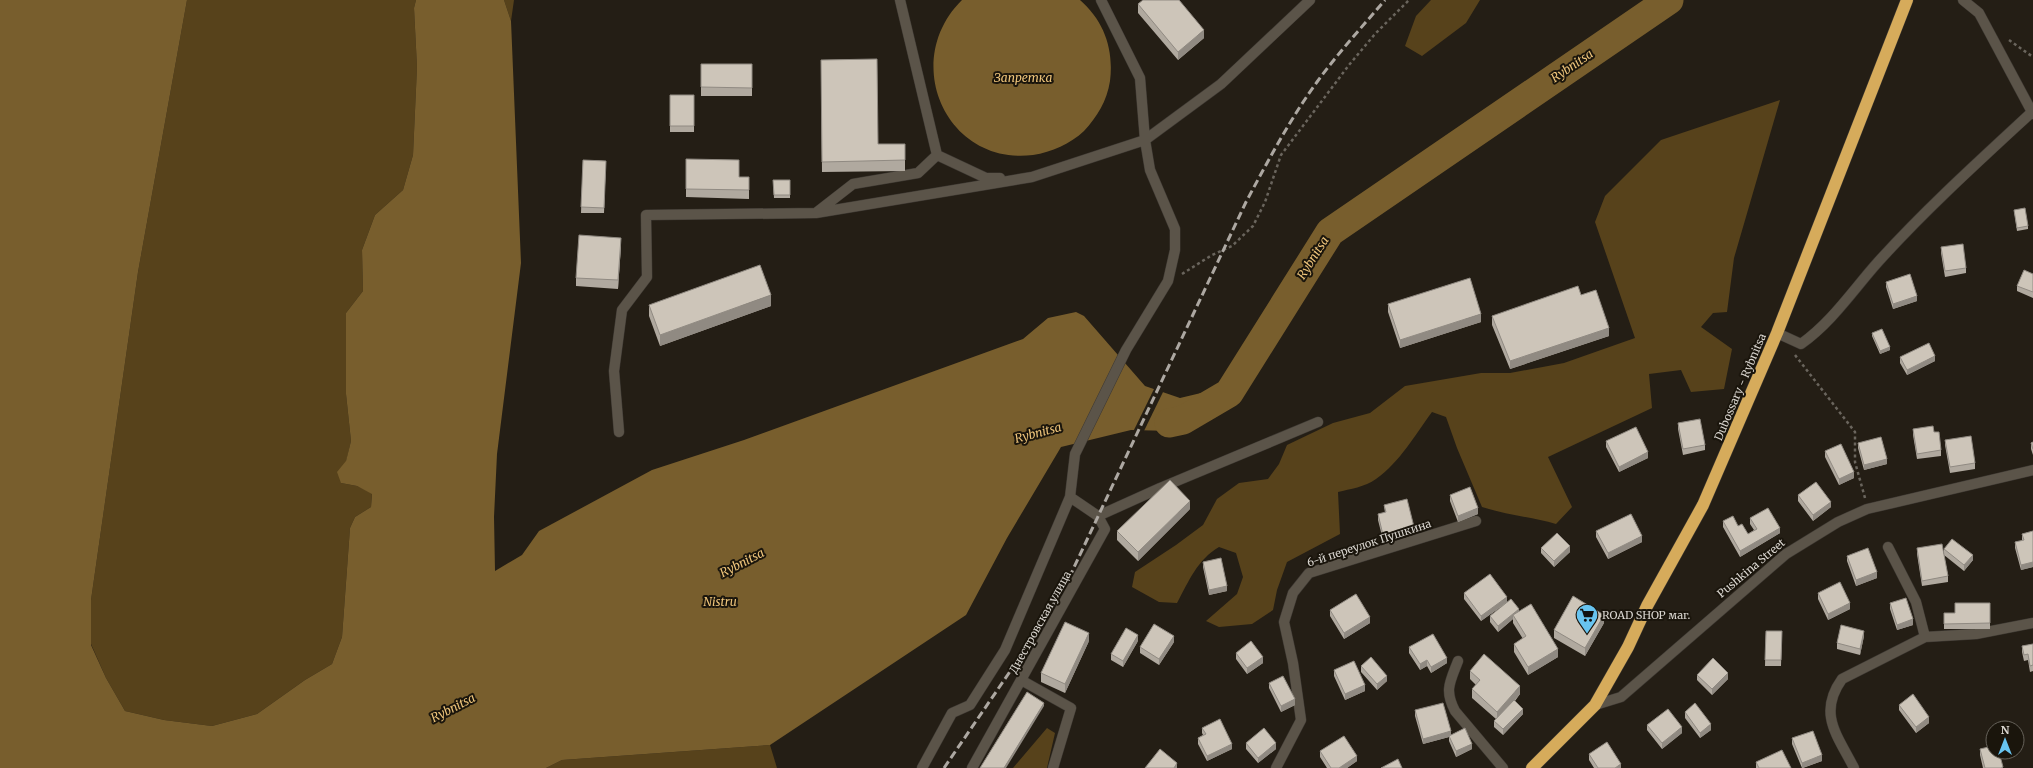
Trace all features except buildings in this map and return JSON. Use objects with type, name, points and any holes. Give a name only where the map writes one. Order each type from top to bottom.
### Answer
[{"type":"highway","name":"Dubossary - Rybnitsa","points":[[1595,705],[1703,504],[1777,333],[1907,0]]},
{"type":"highway","name":"Pushkina Street","points":[[1532,768],[1595,705]]},
{"type":"street","points":[[900,0],[937,155]]},
{"type":"street","name":"Днестровская улица","points":[[922,768],[952,713],[970,705],[1006,650],[1070,497],[1075,454],[1126,350],[1168,281],[1175,250],[1175,229],[1150,170],[1145,140],[1140,78],[1101,0]]},
{"type":"street","points":[[619,432],[614,372],[622,310],[647,277],[646,215],[816,213],[1032,178],[1145,140],[1220,84],[1310,0]]},
{"type":"street","points":[[1777,333],[1801,344],[1818,332],[1878,262],[1944,194],[2033,113],[1979,13],[1963,0]]},
{"type":"street","points":[[937,155],[986,178],[1032,178]]},
{"type":"street","points":[[816,213],[853,184],[918,173],[937,155]]},
{"type":"street","points":[[1070,497],[1098,516],[1160,488],[1318,422]]},
{"type":"street","name":"Pushkina Street","points":[[1595,705],[1621,698],[1786,554],[1838,522],[1867,509],[2033,470]]},
{"type":"street","name":"Днестровская улица","points":[[972,768],[1105,529],[1098,516]]},
{"type":"street","name":"6-й переулок Пушкина","points":[[1276,768],[1301,720],[1293,663],[1284,622],[1293,593],[1309,573],[1476,521]]},
{"type":"street","points":[[1888,548],[1916,602],[1926,636]]},
{"type":"street","points":[[1854,768],[1832,729],[1830,707],[1834,690],[1842,679],[1926,636],[1976,634],[2033,623]]},
{"type":"street","points":[[1458,661],[1448,687],[1450,701],[1455,711],[1503,768]]},
{"type":"street","points":[[1021,680],[1071,708],[1053,768]]},
{"type":"path","points":[[1168,281],[1232,246],[1253,226],[1265,202],[1281,155],[1349,65],[1375,34],[1409,0]]},
{"type":"path","points":[[1792,351],[1855,432],[1855,462],[1867,509]]},
{"type":"shaded area","points":[[187,0],[416,0],[414,8],[417,67],[413,155],[403,190],[375,215],[362,250],[363,291],[346,313],[346,394],[351,441],[341,483],[357,486],[372,493],[371,507],[355,517],[350,528],[342,637],[332,664],[305,680],[257,714],[212,726],[164,720],[125,711],[106,678],[91,644],[91,600],[138,272]]},
{"type":"shaded area","points":[[504,0],[514,0],[511,21]]},
{"type":"shaded area","points":[[1431,0],[1480,0],[1466,23],[1422,56],[1405,46],[1416,16]]},
{"type":"shaded area","points":[[1780,100],[1734,258],[1727,312],[1713,313],[1701,327],[1732,349],[1724,389],[1691,392],[1681,370],[1649,374],[1652,408],[1548,457],[1572,507],[1556,524],[1482,507],[1457,448],[1446,417],[1432,412],[1407,448],[1385,472],[1367,484],[1338,492],[1340,534],[1287,562],[1277,590],[1273,610],[1252,624],[1219,627],[1206,621],[1237,594],[1243,577],[1236,553],[1219,547],[1211,552],[1199,565],[1177,603],[1159,602],[1132,587],[1135,572],[1203,525],[1217,499],[1239,483],[1268,479],[1279,464],[1287,445],[1333,423],[1370,413],[1405,386],[1481,373],[1510,373],[1564,363],[1635,338],[1595,222],[1605,196],[1661,140]]},
{"type":"shaded area","points":[[1047,728],[1055,733],[1047,768],[1013,768]]},
{"type":"shaded area","points":[[770,745],[777,768],[546,768],[562,760]]},
{"type":"water","name":"Nistru","points":[[0,0],[187,0],[138,272],[91,600],[91,645],[106,678],[125,711],[164,720],[212,726],[257,714],[305,680],[332,664],[342,637],[350,528],[355,517],[371,507],[372,494],[357,486],[341,483],[337,472],[346,461],[351,441],[346,394],[346,313],[363,291],[362,250],[375,215],[403,190],[413,155],[417,67],[414,8],[416,0],[504,0],[511,21],[521,263],[497,454],[494,517],[495,571],[522,555],[539,531],[652,470],[744,440],[1023,339],[1048,318],[1076,312],[1084,316],[1145,386],[1180,398],[1201,393],[1210,419],[1173,431],[1131,430],[1061,447],[1007,538],[966,615],[770,745],[562,760],[546,768],[0,768]]},
{"type":"water","name":"Запретка","points":[[962,0],[1080,0],[1088,8],[1101,26],[1106,36],[1109,47],[1111,69],[1109,88],[1104,102],[1084,131],[1073,140],[1060,147],[1033,155],[1002,154],[976,144],[956,127],[942,104],[934,79],[935,52],[944,25]]},
{"type":"pier","points":[[1155,387],[1164,390],[1143,433],[1133,432]]},
{"type":"waterway","name":"Rybnitsa","points":[[1169,423],[1183,420],[1229,393],[1330,232],[1669,0]]},
{"type":"railway","points":[[944,768],[1037,632],[1069,578],[1246,202],[1280,140],[1307,96],[1325,71],[1385,0]]},
{"type":"place","name":"ROAD SHOP маг.","points":[[1587,634]]}]
